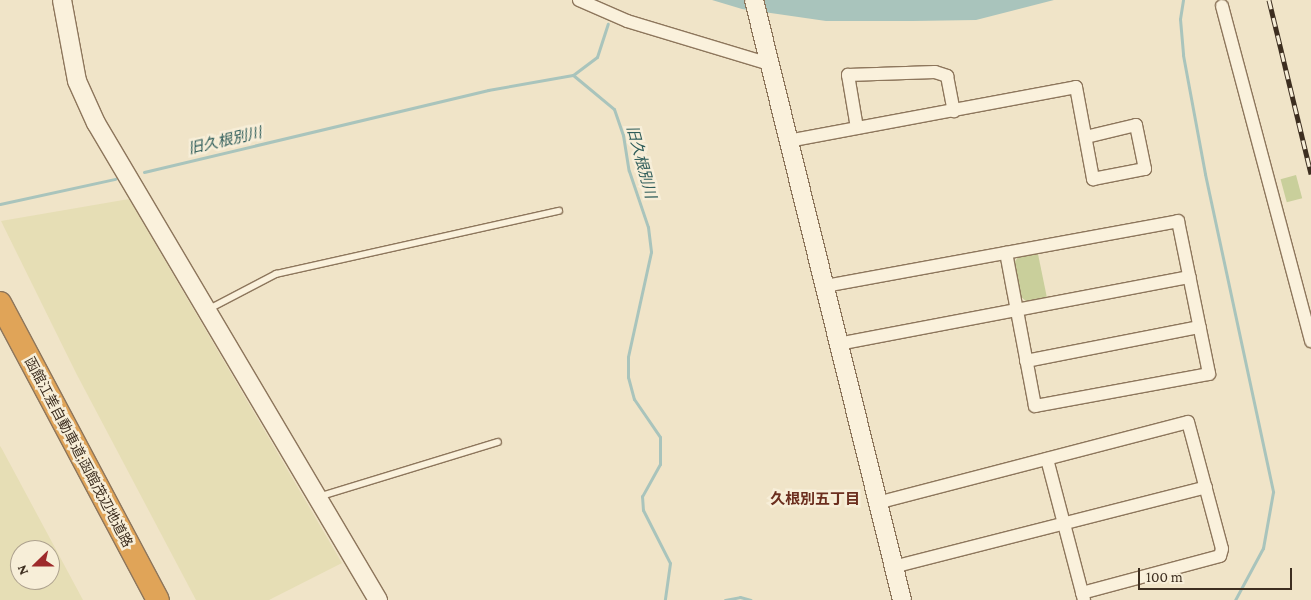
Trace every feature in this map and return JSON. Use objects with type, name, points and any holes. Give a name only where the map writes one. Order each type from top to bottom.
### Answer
[{"type":"highway","name":"函館江差自動車道;函館茂辺地道路","points":[[0,303],[158,600]]},
{"type":"street","points":[[62,0],[77,81],[87,104],[378,600]]},
{"type":"street","points":[[579,0],[627,21],[769,64]]},
{"type":"street","points":[[754,0],[902,600]]},
{"type":"street","points":[[1222,6],[1311,341]]},
{"type":"street","points":[[857,128],[848,75],[935,72],[947,76],[954,111]]},
{"type":"street","points":[[788,140],[1076,88],[1093,179],[1145,169],[1136,125],[1086,137]]},
{"type":"street","points":[[824,286],[1178,220],[1209,374],[1035,406],[1006,253]]},
{"type":"street","points":[[838,344],[1190,277]]},
{"type":"street","points":[[1026,361],[1200,327]]},
{"type":"street","points":[[877,503],[1188,422],[1222,549],[1220,556],[1084,596],[1047,460]]},
{"type":"street","points":[[893,566],[1206,487]]},
{"type":"lane","points":[[209,310],[276,274],[559,211]]},
{"type":"lane","points":[[318,497],[498,442]]},
{"type":"shaded area","points":[[129,199],[342,563],[269,600],[196,600],[76,373],[1,221]]},
{"type":"shaded area","points":[[0,446],[51,540],[10,540],[10,590],[60,590],[60,557],[83,600],[0,600]]},
{"type":"green space","points":[[1296,175],[1302,198],[1287,202],[1281,179]]},
{"type":"green space","points":[[1038,254],[1047,298],[1027,302],[1021,297],[1014,263],[1018,257]]},
{"type":"water","points":[[712,0],[1054,0],[976,20],[826,21],[742,9]]},
{"type":"waterway","points":[[1183,0],[1180,19],[1183,55],[1205,174],[1273,492],[1263,548],[1235,600]]},
{"type":"waterway","points":[[573,75],[597,57],[608,24]]},
{"type":"waterway","name":"旧久根別川","points":[[144,172],[488,90],[573,75],[614,109],[623,135],[629,171],[648,227],[651,252],[628,357],[628,377],[634,399],[660,437],[660,464],[642,496],[643,510],[670,563],[665,600]]},
{"type":"waterway","name":"旧久根別川","points":[[0,204],[115,179]]},
{"type":"waterway","name":"旧久根別川","points":[[725,600],[740,597],[751,600]]},
{"type":"railway","points":[[1269,0],[1311,174]]},
{"type":"district","name":"久根別五丁目","points":[[815,500]]}]
